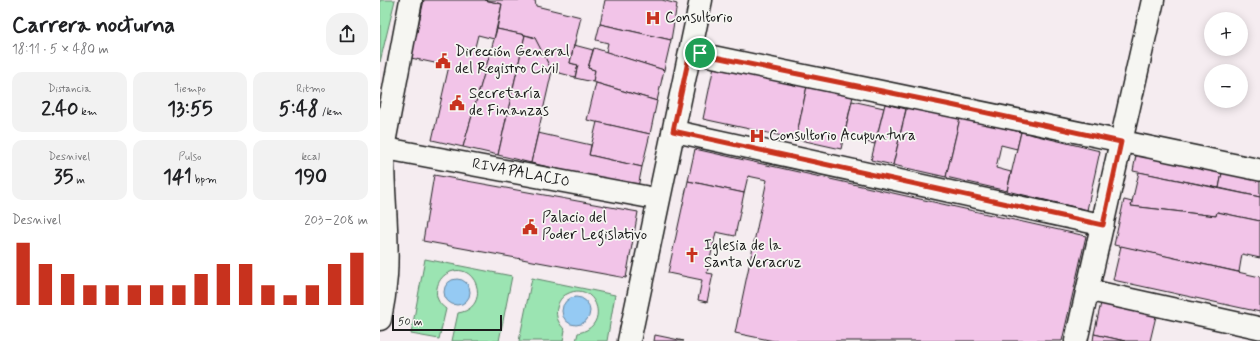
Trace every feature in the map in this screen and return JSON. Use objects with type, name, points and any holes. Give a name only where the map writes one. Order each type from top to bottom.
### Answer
[{"type":"main road","points":[[380,319],[386,276],[386,224],[382,168],[383,148],[411,0]]},
{"type":"main road","points":[[629,341],[701,0]]},
{"type":"main road","points":[[1076,341],[1153,0]]},
{"type":"street","points":[[690,52],[1260,170]]},
{"type":"street","points":[[673,131],[1103,225]]},
{"type":"street","name":"RIVAPALACIO","points":[[383,148],[658,199]]},
{"type":"street","points":[[1088,290],[1260,328]]},
{"type":"green space","points":[[380,0],[395,0],[380,62]]},
{"type":"green space","points":[[425,259],[512,276],[499,341],[452,341],[458,313],[469,309],[475,303],[477,294],[477,286],[473,278],[467,273],[458,270],[446,274],[441,279],[438,286],[437,297],[441,305],[446,309],[439,339],[411,334]]},
{"type":"green space","points":[[532,278],[615,295],[607,341],[576,341],[578,333],[589,329],[595,322],[597,314],[596,305],[592,298],[585,293],[577,291],[563,296],[558,306],[557,317],[559,323],[565,330],[563,341],[519,341]]},
{"type":"water","points":[[457,279],[466,283],[470,292],[466,301],[457,305],[448,301],[444,292],[448,283]]},
{"type":"water","points":[[576,297],[586,301],[590,311],[586,321],[576,325],[566,321],[562,311],[566,301]]},
{"type":"building","points":[[424,0],[485,0],[502,4],[494,39],[478,35],[474,51],[490,54],[463,147],[432,140],[449,66],[411,58]]},
{"type":"building","points":[[485,0],[535,0],[536,6],[581,17],[570,63],[578,65],[575,77],[552,71],[534,37],[497,29],[502,4]]},
{"type":"building","points":[[605,0],[662,0],[677,4],[671,40],[600,24]]},
{"type":"building","points":[[600,24],[671,40],[664,70],[606,52],[608,43],[596,40]]},
{"type":"building","points":[[497,29],[525,35],[498,155],[463,147]]},
{"type":"building","points":[[525,35],[535,38],[552,71],[531,163],[498,155]]},
{"type":"building","points":[[574,45],[593,50],[588,68],[595,70],[593,82],[575,78],[578,65],[570,63]]},
{"type":"building","points":[[594,48],[664,70],[657,101],[593,82],[595,70],[588,68]]},
{"type":"building","points":[[714,66],[807,86],[796,139],[703,119]]},
{"type":"building","points":[[596,83],[657,101],[650,134],[587,120]]},
{"type":"building","points":[[807,86],[853,96],[841,149],[796,139]]},
{"type":"building","points":[[852,101],[884,108],[875,144],[844,137]]},
{"type":"building","points":[[885,104],[906,109],[893,165],[871,160]]},
{"type":"building","points":[[907,106],[960,118],[946,177],[893,165]]},
{"type":"building","points":[[960,118],[1021,132],[1017,149],[1001,145],[996,168],[1011,172],[1007,191],[946,177]]},
{"type":"building","points":[[597,122],[650,134],[642,167],[589,155]]},
{"type":"building","points":[[1021,132],[1100,151],[1087,210],[1007,191]]},
{"type":"building","points":[[538,133],[591,145],[589,155],[642,167],[638,187],[531,163]]},
{"type":"building","points":[[695,149],[1086,236],[1062,341],[774,341],[735,333],[767,180],[748,176],[744,193],[688,181]]},
{"type":"building","points":[[1137,150],[1223,168],[1219,188],[1133,171]]},
{"type":"building","points":[[1223,168],[1260,176],[1260,197],[1219,188]]},
{"type":"building","points":[[1139,172],[1260,197],[1260,221],[1217,212],[1216,216],[1131,206]]},
{"type":"building","name":"Palacio del Poder Legislativo","points":[[434,175],[638,212],[626,278],[423,241]]},
{"type":"building","name":"Iglesia de la Santa Veracruz","points":[[688,181],[744,193],[735,236],[716,232],[707,273],[713,274],[707,302],[698,300],[702,280],[668,273]]},
{"type":"building","points":[[1124,200],[1132,202],[1131,206],[1216,216],[1217,212],[1260,221],[1260,258],[1242,254],[1239,272],[1114,245]]},
{"type":"building","points":[[1121,246],[1260,277],[1260,312],[1113,280]]},
{"type":"building","points":[[1101,303],[1156,316],[1150,341],[1125,341],[1094,334]]},
{"type":"building","points":[[1094,334],[1125,341],[1093,341]]},
{"type":"building","points":[[655,335],[684,341],[654,341]]},
{"type":"place","name":"Consultorio","points":[[653,18]]},
{"type":"place","name":"Dirección General del Registro Civil","points":[[443,61]]},
{"type":"place","name":"Secretaría de Finanzas","points":[[457,103]]},
{"type":"place","name":"Consultorio Acupuntura","points":[[757,136]]},
{"type":"place","name":"Palacio del Poder Legislativo","points":[[530,227]]},
{"type":"place","name":"Iglesia de la Santa Veracruz","points":[[692,255]]},
{"type":"route","points":[[690,52],[700,53],[1121,142],[1103,225],[673,131],[690,52]]}]
